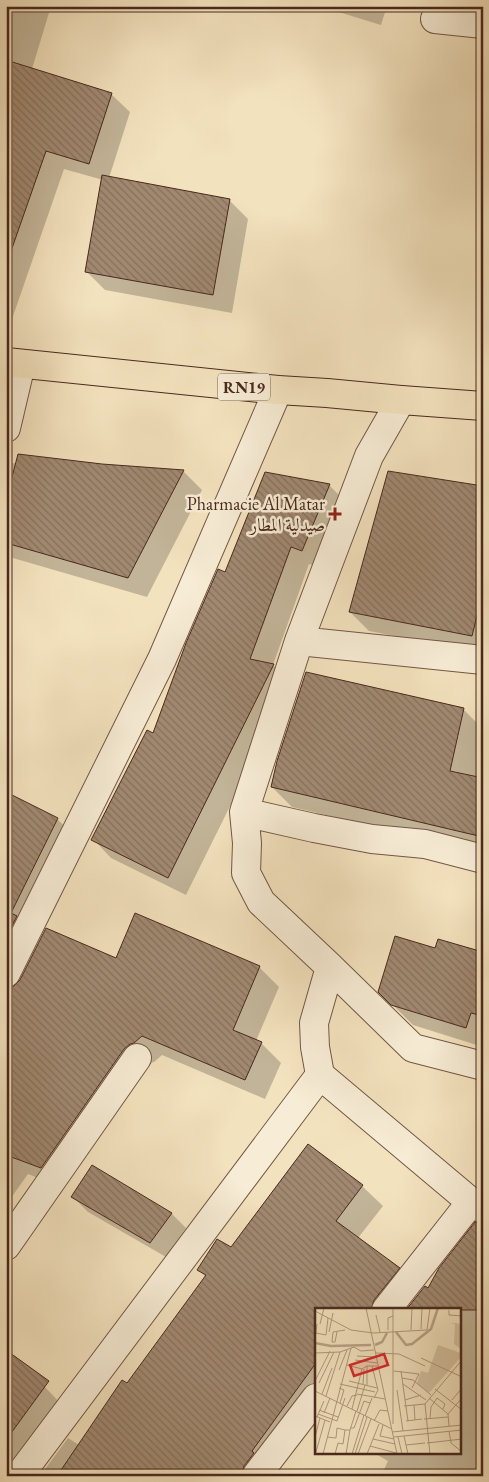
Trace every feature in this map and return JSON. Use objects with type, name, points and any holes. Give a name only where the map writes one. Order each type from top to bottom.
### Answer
[{"type":"main road","name":"RN19","points":[[14,363],[278,390],[483,406]]},
{"type":"street","points":[[435,19],[483,24]]},
{"type":"street","points":[[6,428],[14,363]]},
{"type":"street","points":[[6,973],[162,659],[278,390]]},
{"type":"street","points":[[401,400],[369,456],[299,641],[244,812],[247,843],[246,873],[261,902],[413,1048],[483,1066]]},
{"type":"street","points":[[299,641],[483,660]]},
{"type":"street","points":[[244,812],[372,839],[425,844],[483,859]]},
{"type":"street","points":[[330,967],[314,1023],[315,1047],[320,1075],[477,1205],[388,1308]]},
{"type":"street","points":[[6,1246],[137,1058]]},
{"type":"street","points":[[19,1476],[320,1075]]},
{"type":"street","points":[[256,1476],[315,1399]]},
{"type":"building","points":[[6,60],[112,93],[89,164],[46,151],[11,251],[6,250]]},
{"type":"building","points":[[102,175],[230,199],[213,295],[85,272]]},
{"type":"building","points":[[18,454],[102,464],[184,470],[128,578],[6,543],[6,500]]},
{"type":"building","points":[[388,471],[483,486],[483,591],[472,636],[349,612]]},
{"type":"building","points":[[265,472],[330,484],[302,551],[291,547],[250,659],[274,664],[168,878],[91,840],[147,730],[153,733],[186,643],[218,569],[225,572]]},
{"type":"building","points":[[306,672],[464,708],[450,771],[483,778],[483,837],[271,787],[277,761]]},
{"type":"building","points":[[6,792],[58,818],[11,913],[17,916],[6,937]]},
{"type":"building","points":[[135,913],[260,966],[233,1030],[262,1042],[245,1080],[142,1036],[124,1049],[41,1168],[6,1155],[6,989],[14,986],[20,980],[46,928],[116,958]]},
{"type":"building","points":[[395,936],[435,948],[438,939],[483,952],[483,1016],[471,1013],[466,1028],[391,1005],[378,992]]},
{"type":"building","points":[[308,1144],[363,1185],[336,1221],[400,1268],[374,1300],[372,1308],[315,1308],[315,1364],[252,1451],[254,1453],[244,1466],[241,1476],[57,1476],[122,1380],[127,1383],[206,1275],[197,1270],[217,1239],[231,1247]]},
{"type":"building","points":[[92,1165],[172,1213],[150,1243],[71,1197]]},
{"type":"building","points":[[475,1222],[483,1225],[483,1310],[408,1308],[425,1286],[428,1288],[439,1268]]},
{"type":"building","points":[[6,1350],[49,1381],[6,1440]]},
{"type":"place","name":"Pharmacie Al Matar صيدلية المطار","points":[[335,514]]}]
